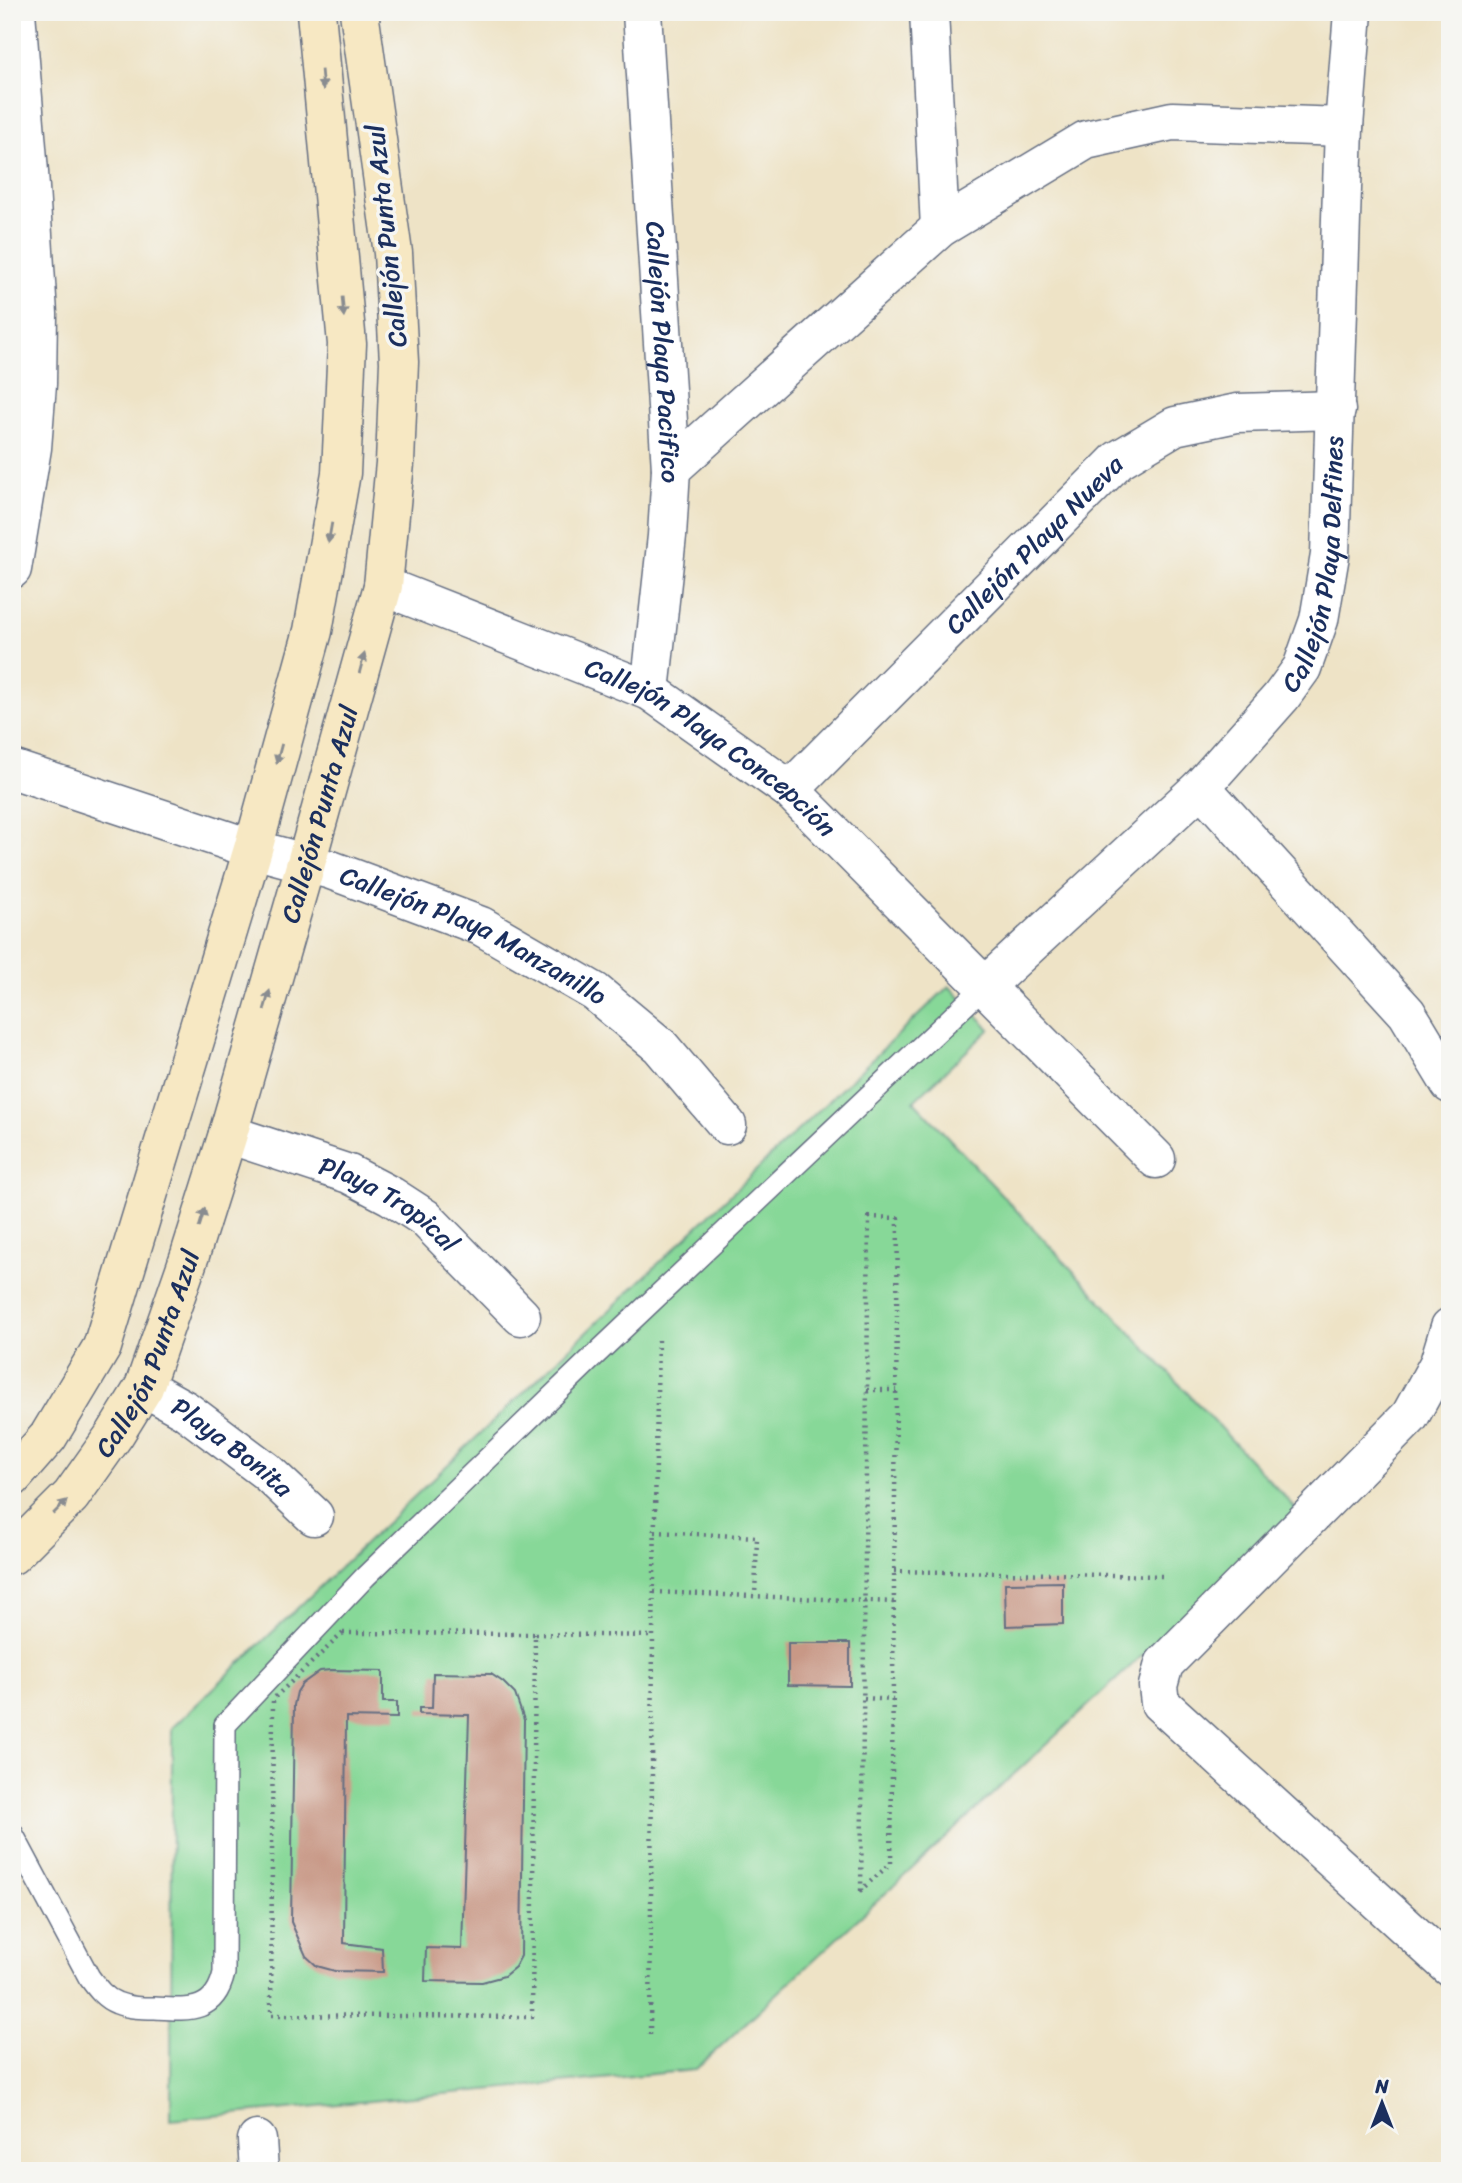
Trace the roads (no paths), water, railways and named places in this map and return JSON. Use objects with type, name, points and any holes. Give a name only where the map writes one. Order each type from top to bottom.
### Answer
[{"type":"street","points":[[12,569],[32,448],[37,384],[38,314],[21,174],[16,12]]},
{"type":"street","name":"Callejón Punta Azul","points":[[12,1478],[48,1437],[103,1347],[253,849],[313,631],[341,473],[347,344],[316,12]]},
{"type":"street","name":"Callejón Punta Azul","points":[[12,1555],[71,1496],[144,1387],[228,1135],[383,586],[395,463],[399,362],[393,253],[359,12]]},
{"type":"street","name":"Callejón Playa Pacifico","points":[[642,12],[671,468],[667,536],[650,691]]},
{"type":"street","points":[[929,12],[940,228]]},
{"type":"street","name":"Callejón Playa Delfines","points":[[985,986],[1201,787],[1281,697],[1302,668],[1319,620],[1330,555],[1343,127],[1353,12]]},
{"type":"street","points":[[671,468],[940,228],[1086,140],[1172,121],[1343,127]]},
{"type":"street","name":"Callejón Playa Nueva","points":[[790,790],[1118,460],[1175,426],[1237,413],[1336,410]]},
{"type":"street","name":"Callejón Playa Concepción","points":[[383,586],[650,691],[790,790],[1156,1159]]},
{"type":"street","name":"Callejón Playa Manzanillo","points":[[12,769],[253,849],[331,870],[481,926],[595,992],[660,1046],[727,1125]]},
{"type":"street","points":[[1201,787],[1407,1013],[1450,1084]]},
{"type":"street","name":"Playa Tropical","points":[[228,1135],[349,1174],[391,1196],[425,1218],[521,1316]]},
{"type":"street","points":[[1450,1326],[1439,1363],[1410,1416],[1164,1664],[1158,1686],[1160,1703],[1450,1967]]},
{"type":"street","name":"Playa Bonita","points":[[144,1387],[185,1410],[256,1463],[314,1516]]},
{"type":"lane","points":[[12,1833],[100,1993],[116,2003],[135,2007],[184,2010],[199,2007],[212,2000],[221,1988],[224,1973],[225,1725],[365,1577],[985,986]]}]
